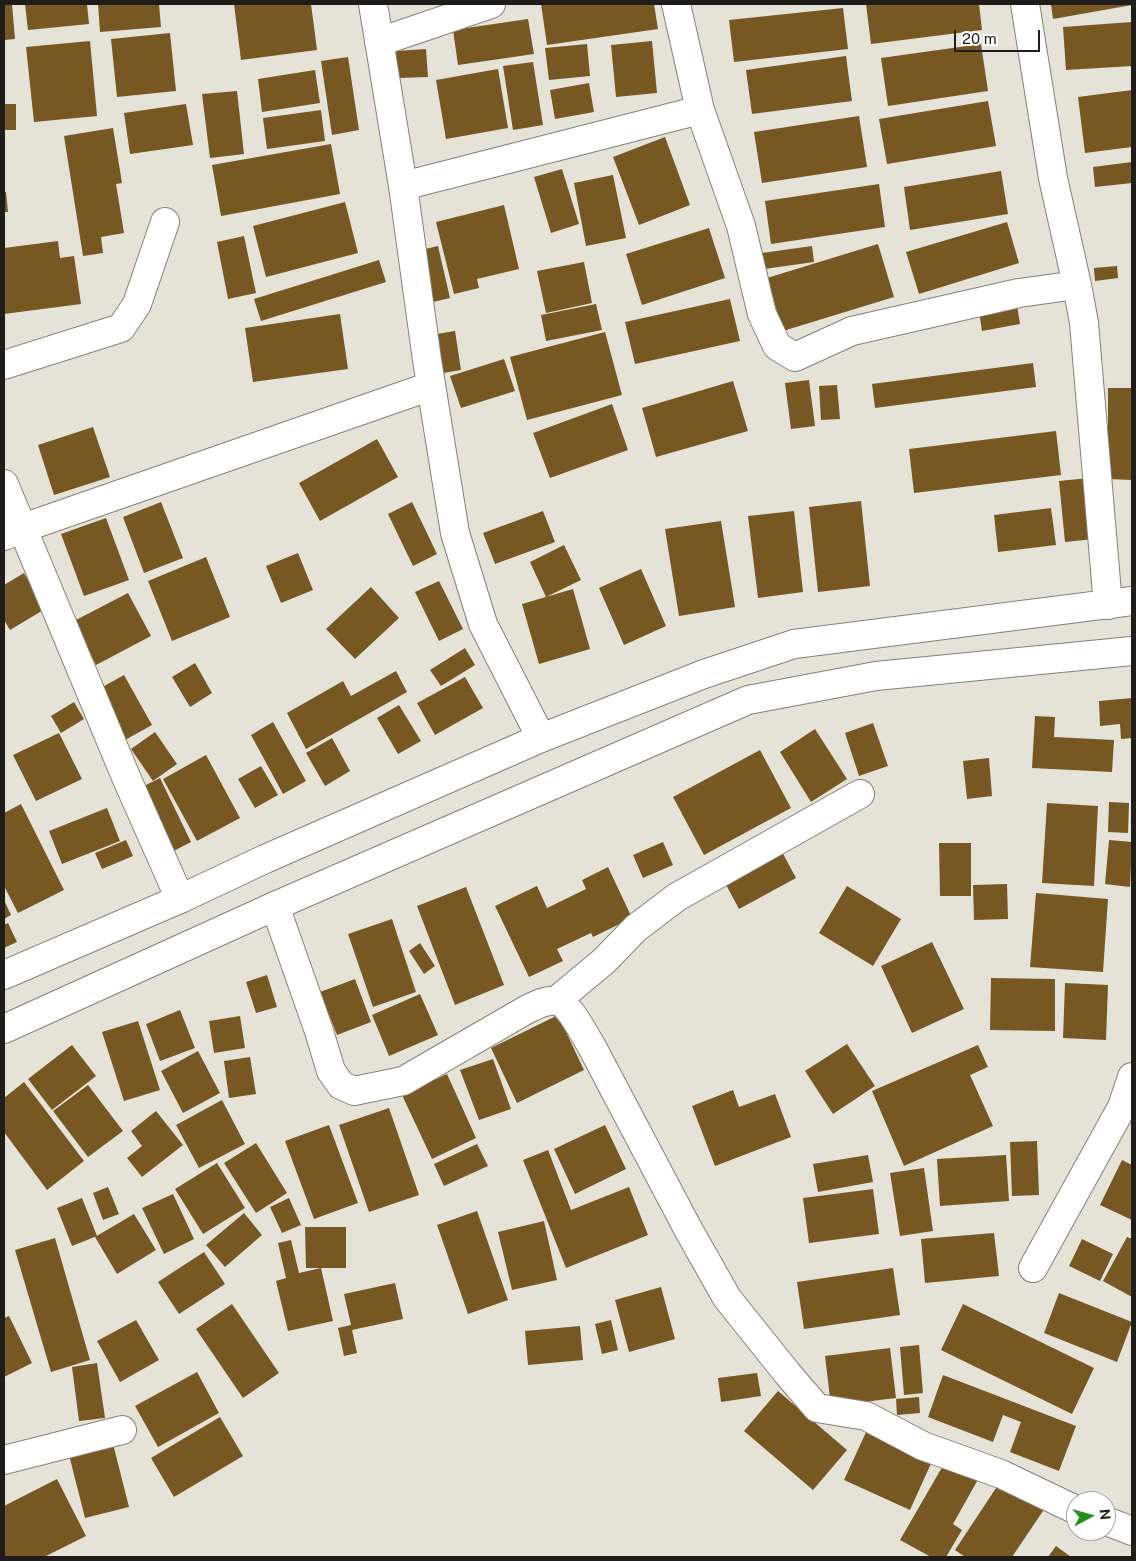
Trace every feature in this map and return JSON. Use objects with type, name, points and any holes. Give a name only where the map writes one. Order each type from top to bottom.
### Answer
[{"type":"street","points":[[373,4],[403,186],[431,386],[457,542],[483,624],[541,738]]},
{"type":"street","points":[[379,42],[491,4]]},
{"type":"street","points":[[676,4],[700,110],[741,226],[762,314],[777,346],[795,357],[852,330],[1019,294],[1077,285]]},
{"type":"street","points":[[4,975],[180,899],[265,859],[541,738],[704,674],[794,644],[1120,603],[1084,323],[1053,178],[1026,4]]},
{"type":"street","points":[[403,186],[700,110]]},
{"type":"street","points":[[4,365],[121,328],[137,304],[165,222]]},
{"type":"street","points":[[13,532],[431,386]]},
{"type":"street","points":[[4,484],[13,532],[180,899]]},
{"type":"street","points":[[4,1029],[275,906],[748,700],[876,676],[1132,651]]},
{"type":"street","points":[[556,1001],[604,960],[636,928],[677,897],[860,794]]},
{"type":"street","points":[[275,906],[320,1031],[331,1071],[341,1085],[354,1091],[404,1081],[526,1010],[544,1002],[556,1001],[564,1005],[579,1025],[727,1298],[817,1408],[866,1416],[923,1446],[1001,1474],[1066,1505]]},
{"type":"street","points":[[1033,1268],[1122,1107],[1132,1077]]},
{"type":"street","points":[[4,1460],[122,1430]]},
{"type":"street","points":[[1116,1525],[1132,1531]]},
{"type":"building","points":[[4,4],[12,4],[15,39],[4,40]]},
{"type":"building","points":[[25,4],[87,4],[89,24],[28,30]]},
{"type":"building","points":[[98,4],[159,4],[161,27],[100,32]]},
{"type":"building","points":[[234,4],[311,4],[317,50],[241,60]]},
{"type":"building","points":[[541,4],[654,4],[658,29],[547,45]]},
{"type":"building","points":[[866,4],[979,4],[982,30],[871,44]]},
{"type":"building","points":[[1051,4],[1132,4],[1132,5],[1053,19]]},
{"type":"building","points":[[843,8],[848,49],[734,62],[729,20]]},
{"type":"building","points":[[528,19],[534,54],[458,65],[453,30]]},
{"type":"building","points":[[1132,22],[1132,66],[1066,70],[1063,27]]},
{"type":"building","points":[[170,33],[176,91],[117,97],[111,39]]},
{"type":"building","points":[[90,41],[97,116],[34,122],[26,47]]},
{"type":"building","points":[[652,41],[657,93],[616,97],[611,45]]},
{"type":"building","points":[[587,44],[590,76],[549,80],[545,48]]},
{"type":"building","points":[[981,44],[988,91],[888,106],[881,58]]},
{"type":"building","points":[[426,49],[428,77],[398,78],[396,51]]},
{"type":"building","points":[[846,56],[852,101],[752,114],[746,70]]},
{"type":"building","points":[[348,57],[359,130],[332,135],[321,61]]},
{"type":"building","points":[[533,62],[543,125],[513,130],[503,66]]},
{"type":"building","points":[[498,69],[508,128],[446,139],[436,80]]},
{"type":"building","points":[[315,70],[320,103],[262,112],[258,79]]},
{"type":"building","points":[[589,83],[594,112],[555,119],[550,90]]},
{"type":"building","points":[[1132,90],[1132,147],[1085,153],[1078,97]]},
{"type":"building","points":[[237,91],[244,154],[210,158],[202,94]]},
{"type":"building","points":[[988,101],[996,146],[887,164],[879,119]]},
{"type":"building","points":[[4,104],[16,104],[16,130],[4,130]]},
{"type":"building","points":[[186,104],[193,145],[130,154],[124,113]]},
{"type":"building","points":[[321,110],[325,141],[267,149],[263,118]]},
{"type":"building","points":[[859,116],[867,167],[762,183],[754,132]]},
{"type":"building","points":[[113,128],[122,183],[116,184],[124,233],[101,237],[103,253],[83,256],[64,136]]},
{"type":"building","points":[[665,137],[690,205],[639,225],[613,157]]},
{"type":"building","points":[[331,144],[340,194],[221,216],[212,165]]},
{"type":"building","points":[[1132,162],[1132,183],[1095,187],[1093,167]]},
{"type":"building","points":[[562,169],[579,224],[551,233],[534,177]]},
{"type":"building","points":[[1001,171],[1008,214],[910,230],[904,187]]},
{"type":"building","points":[[613,175],[626,238],[586,246],[574,183]]},
{"type":"building","points":[[879,184],[885,227],[771,244],[765,201]]},
{"type":"building","points":[[4,192],[6,192],[8,212],[4,212]]},
{"type":"building","points":[[345,202],[358,253],[266,277],[253,226]]},
{"type":"building","points":[[504,205],[519,269],[477,279],[479,288],[454,294],[436,222]]},
{"type":"building","points":[[1007,222],[1019,263],[919,294],[906,252]]},
{"type":"building","points":[[709,228],[725,278],[642,305],[626,254]]},
{"type":"building","points":[[244,236],[256,293],[228,299],[217,242]]},
{"type":"building","points":[[58,241],[60,258],[74,256],[81,304],[4,314],[4,248]]},
{"type":"building","points":[[878,244],[894,297],[783,331],[767,278]]},
{"type":"building","points":[[438,246],[450,298],[433,302],[421,250]]},
{"type":"building","points":[[812,246],[814,262],[764,269],[762,253]]},
{"type":"building","points":[[379,260],[386,282],[261,321],[254,299]]},
{"type":"building","points":[[584,262],[592,303],[546,313],[537,271]]},
{"type":"building","points":[[1117,266],[1118,278],[1095,281],[1094,268]]},
{"type":"building","points":[[730,299],[740,341],[635,364],[625,322]]},
{"type":"building","points":[[596,304],[602,330],[546,341],[541,315]]},
{"type":"building","points":[[1017,305],[1020,324],[982,331],[979,311]]},
{"type":"building","points":[[340,314],[348,369],[253,382],[245,328]]},
{"type":"building","points":[[455,331],[461,370],[437,374],[431,335]]},
{"type":"building","points":[[605,332],[622,395],[527,420],[510,357]]},
{"type":"building","points":[[504,359],[515,391],[461,408],[450,376]]},
{"type":"building","points":[[1033,363],[1036,387],[875,408],[872,384]]},
{"type":"building","points":[[809,380],[815,426],[791,429],[785,383]]},
{"type":"building","points":[[733,381],[748,431],[656,457],[642,408]]},
{"type":"building","points":[[837,385],[840,419],[821,420],[819,386]]},
{"type":"building","points":[[1108,388],[1132,388],[1132,480],[1108,479]]},
{"type":"building","points":[[612,404],[628,450],[550,478],[533,433]]},
{"type":"building","points":[[93,427],[110,477],[54,495],[38,445]]},
{"type":"building","points":[[1056,431],[1061,475],[914,493],[909,449]]},
{"type":"building","points":[[377,439],[398,477],[320,521],[299,483]]},
{"type":"building","points":[[1089,478],[1094,539],[1065,542],[1059,481]]},
{"type":"building","points":[[861,501],[870,586],[818,592],[809,507]]},
{"type":"building","points":[[161,502],[183,558],[144,573],[123,517]]},
{"type":"building","points":[[412,502],[437,554],[413,566],[388,514]]},
{"type":"building","points":[[1051,508],[1056,545],[998,552],[994,515]]},
{"type":"building","points":[[543,511],[555,542],[495,564],[483,533]]},
{"type":"building","points":[[794,511],[803,592],[758,598],[748,516]]},
{"type":"building","points":[[106,518],[129,580],[84,596],[61,534]]},
{"type":"building","points":[[721,521],[735,607],[679,616],[665,529]]},
{"type":"building","points":[[564,545],[581,580],[546,597],[530,562]]},
{"type":"building","points":[[298,553],[313,590],[281,603],[266,566]]},
{"type":"building","points":[[206,557],[230,617],[172,641],[148,581]]},
{"type":"building","points":[[641,569],[666,626],[624,645],[599,588]]},
{"type":"building","points":[[24,573],[45,609],[10,630],[4,620],[4,585]]},
{"type":"building","points":[[439,581],[463,629],[439,641],[415,592]]},
{"type":"building","points":[[371,587],[399,618],[355,659],[326,629]]},
{"type":"building","points":[[573,589],[590,649],[539,664],[522,604]]},
{"type":"building","points":[[128,593],[151,636],[96,665],[74,621]]},
{"type":"building","points":[[465,648],[475,665],[441,686],[430,670]]},
{"type":"building","points":[[195,663],[212,693],[190,707],[172,677]]},
{"type":"building","points":[[396,671],[407,692],[306,749],[287,713],[343,681],[351,696]]},
{"type":"building","points":[[124,675],[152,725],[125,740],[97,690]]},
{"type":"building","points":[[465,677],[483,708],[435,735],[417,703]]},
{"type":"building","points":[[1132,698],[1132,738],[1121,739],[1120,724],[1100,726],[1099,701]]},
{"type":"building","points":[[74,702],[84,719],[61,733],[51,716]]},
{"type":"building","points":[[399,705],[421,741],[398,754],[377,718]]},
{"type":"building","points":[[1035,716],[1055,717],[1054,737],[1114,740],[1112,772],[1032,768]]},
{"type":"building","points":[[273,722],[306,781],[283,794],[251,735]]},
{"type":"building","points":[[873,723],[888,766],[859,776],[845,733]]},
{"type":"building","points":[[815,729],[847,779],[811,802],[780,752]]},
{"type":"building","points":[[155,732],[177,764],[153,781],[131,749]]},
{"type":"building","points":[[59,733],[82,779],[36,801],[13,755]]},
{"type":"building","points":[[332,738],[350,771],[325,786],[306,753]]},
{"type":"building","points":[[760,750],[791,808],[704,855],[673,797]]},
{"type":"building","points":[[206,755],[240,818],[197,841],[163,779]]},
{"type":"building","points":[[989,758],[992,796],[967,799],[963,761]]},
{"type":"building","points":[[261,766],[278,795],[255,808],[238,779]]},
{"type":"building","points":[[160,778],[191,842],[168,854],[136,790]]},
{"type":"building","points":[[1109,802],[1129,803],[1128,833],[1108,832]]},
{"type":"building","points":[[1047,803],[1098,806],[1094,886],[1042,883]]},
{"type":"building","points":[[21,804],[64,890],[18,913],[4,886],[4,813]]},
{"type":"building","points":[[107,808],[120,841],[62,864],[49,831]]},
{"type":"building","points":[[126,840],[133,856],[102,869],[95,853]]},
{"type":"building","points":[[1109,840],[1132,842],[1130,887],[1105,884]]},
{"type":"building","points":[[663,842],[673,865],[643,878],[633,855]]},
{"type":"building","points":[[939,843],[971,843],[971,896],[940,896]]},
{"type":"building","points":[[781,850],[796,878],[739,909],[724,881]]},
{"type":"building","points":[[608,867],[632,918],[593,937],[591,933],[557,949],[563,961],[529,977],[495,906],[537,886],[547,908],[586,889],[582,880]]},
{"type":"building","points":[[1007,884],[1008,919],[974,920],[973,885]]},
{"type":"building","points":[[847,886],[901,919],[873,966],[819,933]]},
{"type":"building","points":[[466,887],[504,985],[455,1005],[417,906]]},
{"type":"building","points":[[1036,893],[1108,899],[1103,972],[1030,967]]},
{"type":"building","points":[[4,900],[11,915],[4,919]]},
{"type":"building","points":[[392,919],[416,992],[373,1007],[348,934]]},
{"type":"building","points":[[8,923],[17,942],[4,948],[4,925]]},
{"type":"building","points":[[932,942],[964,1009],[912,1033],[881,966]]},
{"type":"building","points":[[420,943],[435,966],[424,974],[409,951]]},
{"type":"building","points":[[267,975],[277,1007],[256,1013],[246,982]]},
{"type":"building","points":[[991,978],[1055,979],[1055,1031],[990,1030]]},
{"type":"building","points":[[355,979],[371,1022],[337,1035],[320,992]]},
{"type":"building","points":[[1065,983],[1108,985],[1106,1040],[1063,1038]]},
{"type":"building","points":[[420,994],[438,1035],[389,1056],[372,1015]]},
{"type":"building","points":[[180,1010],[195,1048],[160,1061],[146,1024]]},
{"type":"building","points":[[558,1015],[584,1070],[517,1103],[491,1048]]},
{"type":"building","points":[[240,1016],[245,1048],[214,1053],[209,1021]]},
{"type":"building","points":[[138,1021],[160,1090],[124,1101],[102,1032]]},
{"type":"building","points":[[847,1044],[875,1086],[833,1114],[805,1071]]},
{"type":"building","points":[[72,1045],[96,1076],[52,1110],[28,1079]]},
{"type":"building","points":[[978,1045],[988,1067],[970,1075],[993,1126],[904,1166],[872,1091]]},
{"type":"building","points":[[198,1051],[220,1093],[183,1113],[161,1071]]},
{"type":"building","points":[[250,1057],[256,1094],[229,1098],[224,1061]]},
{"type":"building","points":[[493,1059],[511,1109],[479,1120],[460,1070]]},
{"type":"building","points":[[447,1074],[476,1138],[432,1159],[402,1095]]},
{"type":"building","points":[[24,1082],[84,1161],[47,1190],[4,1132],[4,1098]]},
{"type":"building","points":[[88,1085],[123,1131],[88,1157],[53,1111]]},
{"type":"building","points":[[733,1090],[739,1107],[775,1094],[791,1137],[715,1166],[692,1106]]},
{"type":"building","points":[[222,1100],[245,1144],[199,1168],[176,1125]]},
{"type":"building","points":[[389,1108],[419,1195],[369,1212],[339,1125]]},
{"type":"building","points":[[156,1111],[183,1145],[142,1177],[127,1158],[142,1146],[131,1131]]},
{"type":"building","points":[[329,1125],[358,1203],[314,1219],[285,1141]]},
{"type":"building","points":[[605,1125],[626,1169],[575,1194],[554,1149]]},
{"type":"building","points":[[1037,1141],[1039,1195],[1012,1196],[1010,1142]]},
{"type":"building","points":[[256,1143],[287,1193],[256,1213],[224,1163]]},
{"type":"building","points":[[477,1144],[488,1166],[444,1186],[434,1164]]},
{"type":"building","points":[[548,1150],[571,1210],[629,1187],[648,1235],[566,1268],[523,1160]]},
{"type":"building","points":[[868,1155],[873,1182],[818,1192],[813,1164]]},
{"type":"building","points":[[1006,1155],[1009,1201],[940,1206],[937,1159]]},
{"type":"building","points":[[1122,1160],[1132,1165],[1132,1220],[1100,1205]]},
{"type":"building","points":[[217,1163],[245,1208],[203,1234],[175,1189]]},
{"type":"building","points":[[924,1168],[933,1231],[900,1236],[890,1173]]},
{"type":"building","points":[[108,1187],[119,1214],[103,1220],[93,1193]]},
{"type":"building","points":[[873,1189],[879,1234],[809,1243],[803,1198]]},
{"type":"building","points":[[173,1194],[194,1239],[164,1254],[142,1208]]},
{"type":"building","points":[[82,1198],[97,1236],[72,1246],[57,1208]]},
{"type":"building","points":[[289,1198],[301,1225],[282,1233],[270,1207]]},
{"type":"building","points":[[477,1211],[508,1300],[468,1314],[437,1225]]},
{"type":"building","points":[[244,1213],[262,1235],[225,1267],[206,1245]]},
{"type":"building","points":[[134,1214],[156,1250],[117,1274],[95,1237]]},
{"type":"building","points":[[544,1221],[557,1280],[512,1290],[498,1232]]},
{"type":"building","points":[[305,1227],[346,1227],[346,1268],[306,1268]]},
{"type":"building","points":[[994,1233],[999,1276],[925,1283],[921,1239]]},
{"type":"building","points":[[1127,1237],[1132,1239],[1132,1297],[1103,1281]]},
{"type":"building","points":[[55,1238],[90,1360],[51,1372],[15,1250]]},
{"type":"building","points":[[1082,1239],[1113,1254],[1100,1281],[1069,1266]]},
{"type":"building","points":[[291,1240],[299,1273],[321,1268],[333,1321],[288,1331],[276,1281],[286,1278],[278,1243]]},
{"type":"building","points":[[204,1252],[225,1284],[179,1314],[158,1282]]},
{"type":"building","points":[[893,1268],[900,1315],[804,1329],[797,1282]]},
{"type":"building","points":[[395,1283],[403,1319],[352,1330],[357,1353],[344,1356],[338,1328],[351,1325],[344,1294]]},
{"type":"building","points":[[661,1287],[675,1339],[629,1352],[615,1300]]},
{"type":"building","points":[[1059,1293],[1132,1322],[1117,1362],[1044,1333]]},
{"type":"building","points":[[232,1304],[279,1373],[243,1398],[196,1329]]},
{"type":"building","points":[[963,1304],[1094,1368],[1072,1414],[941,1350]]},
{"type":"building","points":[[9,1316],[32,1363],[4,1377],[4,1318]]},
{"type":"building","points":[[136,1320],[159,1360],[120,1382],[97,1341]]},
{"type":"building","points":[[611,1320],[618,1350],[602,1354],[595,1324]]},
{"type":"building","points":[[580,1326],[583,1360],[528,1365],[525,1331]]},
{"type":"building","points":[[919,1345],[923,1393],[904,1395],[900,1347]]},
{"type":"building","points":[[890,1348],[896,1398],[831,1406],[825,1356]]},
{"type":"building","points":[[97,1363],[105,1418],[79,1421],[72,1367]]},
{"type":"building","points":[[197,1372],[219,1413],[158,1447],[135,1406]]},
{"type":"building","points":[[757,1373],[761,1396],[721,1402],[718,1378]]},
{"type":"building","points":[[943,1375],[1076,1426],[1059,1471],[1010,1452],[1021,1422],[1003,1415],[993,1442],[928,1417]]},
{"type":"building","points":[[778,1391],[847,1450],[813,1490],[744,1431]]},
{"type":"building","points":[[919,1397],[920,1413],[897,1415],[896,1399]]},
{"type":"building","points":[[220,1417],[243,1456],[174,1497],[151,1458]]},
{"type":"building","points":[[867,1430],[933,1459],[910,1510],[844,1480]]},
{"type":"building","points":[[112,1440],[129,1507],[85,1518],[68,1451]]},
{"type":"building","points":[[948,1457],[980,1476],[953,1524],[962,1530],[946,1557],[931,1557],[900,1540]]},
{"type":"building","points":[[57,1479],[86,1536],[44,1557],[4,1557],[4,1506]]},
{"type":"building","points":[[1002,1479],[1045,1508],[1012,1557],[965,1557],[955,1550]]},
{"type":"building","points":[[1056,1546],[1071,1557],[1048,1557]]}]
